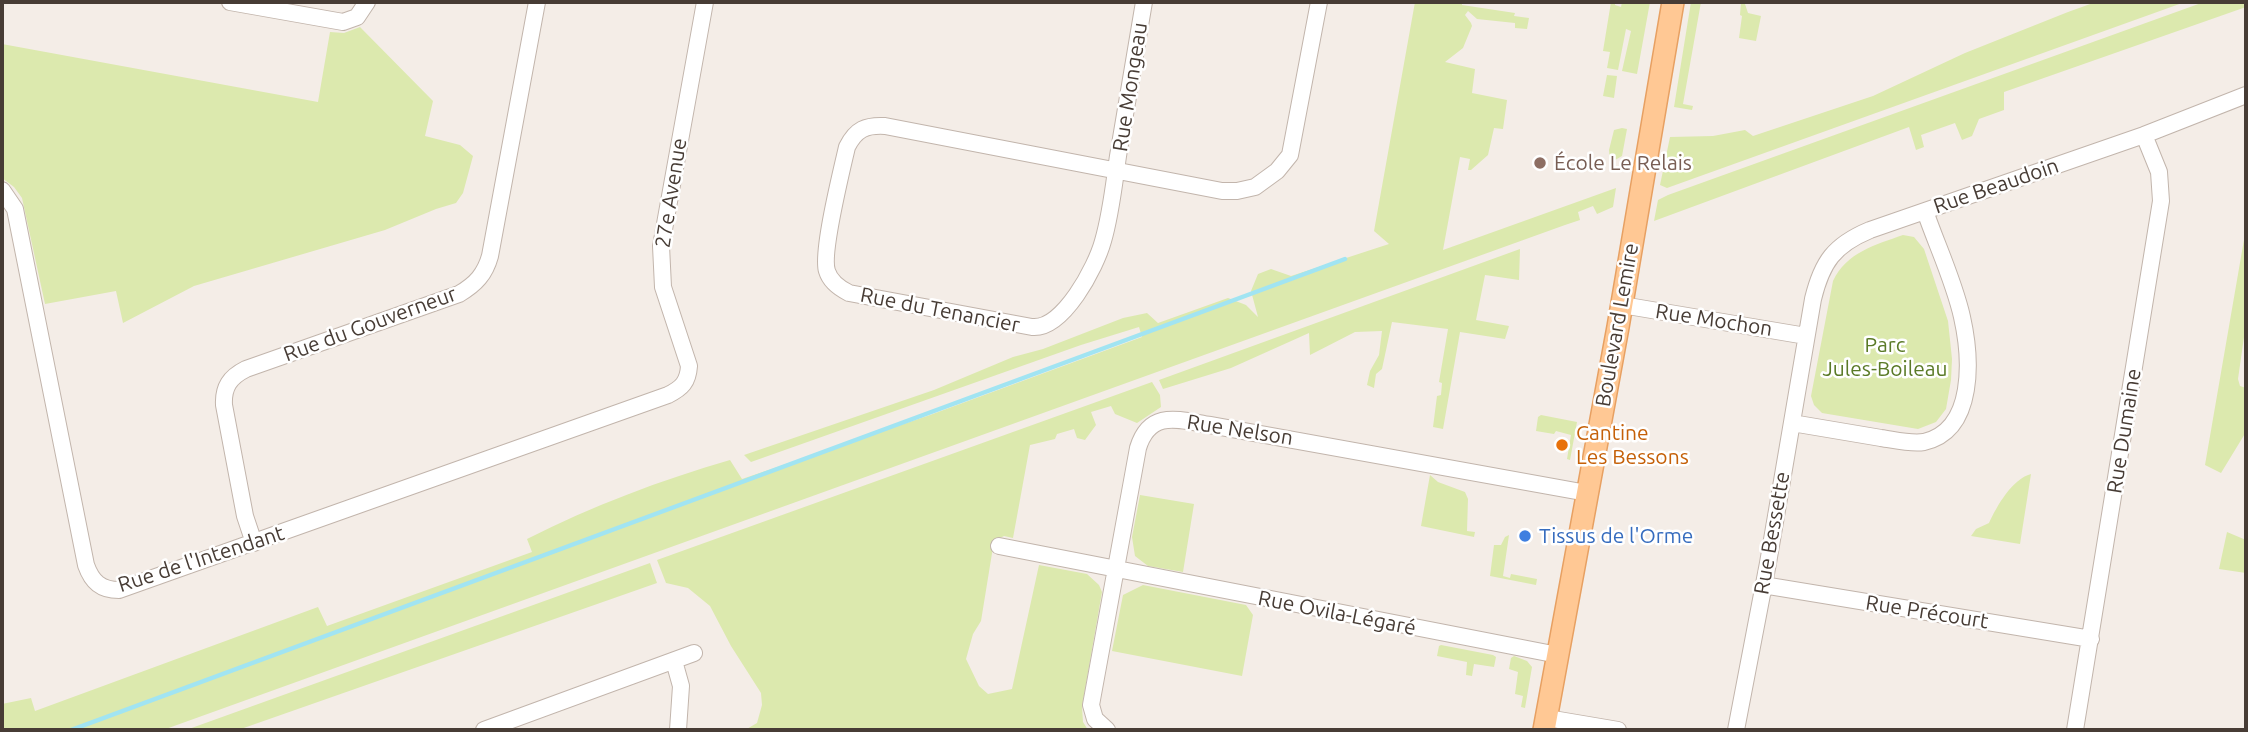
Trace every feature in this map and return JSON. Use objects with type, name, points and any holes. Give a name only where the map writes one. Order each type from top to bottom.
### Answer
[{"type":"main road","name":"Boulevard Lemire","points":[[1546,724],[1673,2]]},
{"type":"street","points":[[230,2],[343,22],[357,17],[367,2]]},
{"type":"street","name":"Rue du Gouverneur","points":[[254,543],[245,516],[224,405],[228,384],[233,377],[246,369],[459,294],[482,275],[490,256],[537,2]]},
{"type":"street","name":"27e Avenue","points":[[686,382],[689,366],[663,287],[661,246],[705,2]]},
{"type":"street","name":"Rue Mongeau","points":[[1116,172],[1144,2]]},
{"type":"street","points":[[1116,172],[1228,192],[1255,187],[1273,174],[1284,164],[1293,147],[1319,2]]},
{"type":"street","name":"Rue Beaudoin","points":[[1805,336],[1819,278],[1830,256],[1844,243],[1859,235],[2144,135],[2246,95]]},
{"type":"street","name":"Rue du Tenancier","points":[[886,126],[1116,172],[1103,241],[1097,257],[1068,308],[1049,325],[1032,327],[849,293],[827,273],[825,263],[828,243],[847,147],[852,137],[865,127],[886,126]]},
{"type":"street","name":"Rue Dumaine","points":[[2076,730],[2161,201],[2158,173],[2144,135]]},
{"type":"street","name":"Rue de l'Intendant","points":[[2,190],[15,209],[90,575],[105,589],[119,590],[254,543],[668,395],[686,382]]},
{"type":"street","points":[[1792,423],[1915,443],[1942,435],[1956,420],[1966,384],[1964,330],[1958,304],[1925,211]]},
{"type":"street","name":"Rue Mochon","points":[[1622,304],[1805,336]]},
{"type":"street","name":"Rue Bessette","points":[[1736,730],[1792,423],[1805,336]]},
{"type":"street","name":"Rue Nelson","points":[[1101,725],[1091,705],[1139,443],[1152,425],[1167,419],[1587,493]]},
{"type":"street","name":"Rue Ovila-Légaré","points":[[999,546],[1558,655]]},
{"type":"street","name":"Rue Précourt","points":[[1763,585],[2091,639]]},
{"type":"street","points":[[484,730],[694,653]]},
{"type":"street","points":[[674,662],[681,686],[678,730]]},
{"type":"street","points":[[1546,724],[1618,730]]},
{"type":"green space","points":[[1415,2],[1462,2],[1462,5],[1515,13],[1514,16],[1529,18],[1527,29],[1515,28],[1515,23],[1477,19],[1468,11],[1465,15],[1472,26],[1463,48],[1445,62],[1475,69],[1472,93],[1507,100],[1503,129],[1494,128],[1488,155],[1471,170],[1468,170],[1470,159],[1460,157],[1443,250],[1616,188],[1613,207],[1597,214],[1593,206],[1578,212],[1580,220],[163,730],[2,730],[2,704],[31,698],[35,711],[318,607],[327,626],[532,552],[527,539],[602,505],[678,476],[730,460],[742,479],[930,415],[1142,337],[1139,327],[751,462],[744,455],[934,390],[1013,357],[1043,349],[1123,318],[1147,313],[1158,323],[1228,298],[1246,305],[1258,317],[1251,291],[1258,274],[1271,269],[1291,276],[1389,244],[1374,231]]},
{"type":"green space","points":[[1611,2],[1621,7],[1622,2],[1650,2],[1637,74],[1622,71],[1631,31],[1626,29],[1618,70],[1607,68],[1610,52],[1603,51]]},
{"type":"green space","points":[[1691,2],[1701,2],[1683,104],[1693,106],[1692,110],[1674,107]]},
{"type":"green space","points":[[2185,2],[1667,188],[1660,185],[1670,137],[1713,136],[1745,130],[1753,136],[1873,96],[1965,53],[2068,12],[2093,3]]},
{"type":"green space","points":[[2204,2],[2246,2],[2246,7],[2004,92],[2004,110],[1979,119],[1972,136],[1962,140],[1955,123],[1921,135],[1924,147],[1916,150],[1909,127],[1654,221],[1658,200],[1668,195]]},
{"type":"green space","points":[[1741,3],[1745,4],[1748,13],[1761,16],[1756,41],[1739,38]]},
{"type":"green space","points":[[360,27],[433,101],[425,136],[460,145],[473,156],[463,193],[456,203],[385,230],[194,286],[123,323],[116,291],[45,304],[22,198],[14,187],[2,178],[2,44],[318,102],[330,32],[344,33]]},
{"type":"green space","points":[[1607,75],[1617,76],[1614,98],[1603,96]]},
{"type":"green space","points":[[1627,129],[1622,156],[1610,163],[1609,150],[1614,130]]},
{"type":"green space","points":[[2246,228],[2246,323],[2238,379],[2240,386],[2246,388],[2246,432],[2221,473],[2205,465]]},
{"type":"green space","name":"Parc Jules-Boileau","points":[[1903,235],[1914,237],[1924,249],[1948,321],[1952,359],[1946,409],[1936,422],[1918,429],[1822,413],[1814,405],[1811,396],[1833,281],[1854,256],[1872,246]]},
{"type":"green space","points":[[1520,249],[1519,280],[1485,275],[1476,320],[1509,326],[1505,339],[1460,332],[1443,429],[1433,427],[1437,396],[1441,395],[1442,383],[1439,382],[1448,329],[1392,322],[1382,369],[1376,374],[1374,388],[1367,385],[1370,371],[1379,355],[1382,331],[1355,332],[1310,355],[1309,333],[1231,368],[1163,389],[1159,380]]},
{"type":"green space","points":[[1152,382],[1160,395],[1161,407],[1137,423],[1115,414],[1111,406],[1091,412],[1096,425],[1085,440],[1077,438],[1074,429],[1057,434],[1055,439],[1030,445],[1013,538],[1004,536],[994,541],[981,621],[973,634],[966,659],[979,686],[988,694],[1012,689],[1039,565],[1087,574],[1099,585],[1102,592],[1082,707],[1083,722],[1088,730],[745,730],[757,723],[762,705],[761,693],[731,646],[710,606],[688,588],[666,583],[657,560]]},
{"type":"green space","points":[[1541,415],[1577,422],[1570,460],[1567,459],[1571,435],[1556,431],[1554,434],[1536,431],[1538,417]]},
{"type":"green space","points":[[2031,474],[2020,544],[1971,536],[1976,529],[1989,523],[2011,487]]},
{"type":"green space","points":[[1430,475],[1438,482],[1465,492],[1468,499],[1467,531],[1475,532],[1474,537],[1421,526]]},
{"type":"green space","points":[[1140,495],[1194,504],[1183,572],[1148,566],[1135,556],[1132,537]]},
{"type":"green space","points":[[2227,532],[2246,540],[2246,573],[2219,569]]},
{"type":"green space","points":[[1509,535],[1503,576],[1510,578],[1511,574],[1537,579],[1536,585],[1490,576],[1494,545],[1501,545]]},
{"type":"green space","points":[[650,563],[657,583],[238,730],[186,730]]},
{"type":"green space","points":[[1143,585],[1246,605],[1253,615],[1242,676],[1112,651],[1123,595]]},
{"type":"green space","points":[[1441,645],[1493,655],[1496,657],[1494,667],[1474,664],[1472,676],[1466,675],[1467,662],[1437,656]]},
{"type":"green space","points":[[1514,656],[1527,661],[1532,667],[1525,708],[1521,707],[1523,696],[1515,694],[1518,672],[1509,669]]},
{"type":"waterway","points":[[71,730],[1345,259]]},
{"type":"place","name":"École Le Relais","points":[[1540,163]]},
{"type":"place","name":"Cantine Les Bessons","points":[[1562,445]]},
{"type":"place","name":"Tissus de l'Orme","points":[[1525,536]]}]
